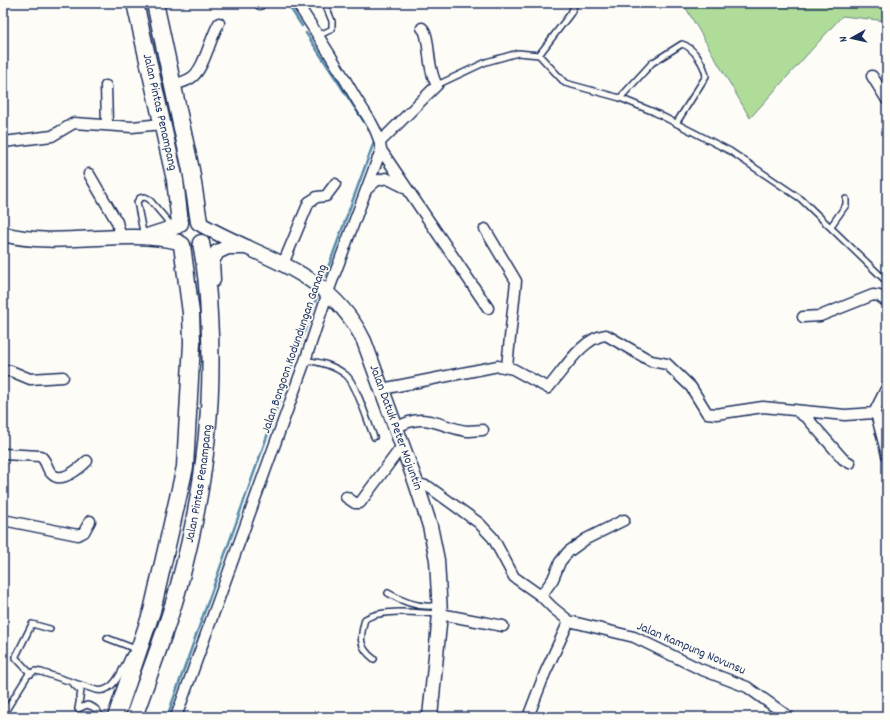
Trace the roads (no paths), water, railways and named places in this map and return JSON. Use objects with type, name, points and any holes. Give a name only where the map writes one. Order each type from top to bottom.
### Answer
[{"type":"main road","name":"Jalan Pintas Penampang","points":[[135,3],[174,180],[177,225]]},
{"type":"main road","name":"Jalan Pintas Penampang","points":[[154,3],[173,85],[201,223]]},
{"type":"main road","points":[[4,231],[33,240],[121,238],[145,236],[177,225],[188,219],[201,223],[205,233],[201,243],[190,248],[181,244],[145,236]]},
{"type":"main road","name":"Jalan Datuk Peter Mojuntin","points":[[201,223],[246,248],[283,264],[312,280],[328,292],[356,325],[372,360],[416,483],[430,526],[437,560],[440,609],[430,717]]},
{"type":"main road","points":[[177,225],[176,234],[181,244]]},
{"type":"main road","name":"Jalan Pintas Penampang","points":[[134,717],[179,586],[194,521],[210,411],[210,328],[206,270],[201,243]]},
{"type":"main road","name":"Jalan Pintas Penampang","points":[[116,717],[152,611],[184,467],[192,343],[190,300],[181,244]]},
{"type":"main road","points":[[210,328],[213,316],[212,267],[215,255],[222,248],[246,248]]},
{"type":"street","points":[[297,3],[372,123],[381,146],[406,188],[488,308]]},
{"type":"street","points":[[173,85],[190,79],[201,67],[212,36],[219,23]]},
{"type":"street","points":[[381,146],[437,85],[432,77],[428,59],[428,39],[426,31],[422,28]]},
{"type":"street","points":[[872,76],[887,100]]},
{"type":"street","points":[[106,86],[107,124]]},
{"type":"street","points":[[3,144],[52,136],[74,123],[107,124],[132,127],[162,124]]},
{"type":"street","name":"Jalan Bongoon Kodundungan Ganang","points":[[176,717],[381,146]]},
{"type":"street","points":[[89,174],[117,222],[121,238]]},
{"type":"street","points":[[366,190],[376,181],[386,178],[406,188]]},
{"type":"street","points":[[283,264],[309,202],[317,197],[326,196],[335,184]]},
{"type":"street","points":[[485,229],[516,281],[507,366]]},
{"type":"street","points":[[804,318],[820,316],[873,295],[879,296],[887,302]]},
{"type":"street","points":[[382,389],[485,368],[507,366],[548,388],[584,346],[598,336],[606,335],[651,362],[667,364],[691,387],[707,413],[716,414],[763,407],[845,415],[874,413]]},
{"type":"street","points":[[3,370],[11,371],[30,379],[63,377]]},
{"type":"street","points":[[874,413],[887,387]]},
{"type":"street","points":[[795,410],[808,419],[844,459],[850,463]]},
{"type":"street","points":[[874,413],[877,417],[887,455]]},
{"type":"street","points":[[396,428],[406,421],[418,419],[433,420],[467,431],[483,430]]},
{"type":"street","points":[[346,497],[355,503],[360,503],[402,446]]},
{"type":"street","points":[[4,458],[40,456],[52,474],[57,477],[68,474],[82,466],[87,461]]},
{"type":"street","name":"Jalan Kampung Novunsu","points":[[416,483],[429,487],[479,523],[492,538],[510,572],[520,582],[541,596],[569,621],[634,637],[700,669],[747,687],[789,717]]},
{"type":"street","points":[[3,520],[78,535],[84,532],[90,521]]},
{"type":"street","points":[[541,596],[553,579],[560,562],[568,552],[586,539],[624,520]]},
{"type":"street","points":[[440,609],[503,626]]},
{"type":"street","points":[[528,717],[544,673],[569,621]]},
{"type":"lane","points":[[539,55],[571,13],[575,3]]},
{"type":"lane","points":[[318,36],[332,29],[332,21],[325,4]]},
{"type":"lane","points":[[620,98],[657,59],[682,44],[687,45],[705,66],[706,76],[677,122]]},
{"type":"lane","points":[[437,85],[486,62],[518,53],[539,55],[565,83],[620,98],[677,122],[730,151],[801,199],[831,226],[887,282]]},
{"type":"lane","points":[[145,236],[137,202],[140,198],[145,197],[149,199],[177,225]]},
{"type":"lane","points":[[831,226],[846,205],[846,200]]},
{"type":"lane","points":[[305,361],[319,362],[346,375],[353,385],[374,437]]},
{"type":"lane","points":[[388,593],[397,598],[419,605],[440,609]]},
{"type":"lane","points":[[374,659],[365,652],[363,648],[362,632],[365,619],[372,614],[381,612],[440,609]]},
{"type":"lane","points":[[3,715],[31,674],[35,672],[41,672],[74,684],[100,691],[110,687],[117,679],[152,611]]},
{"type":"lane","points":[[31,674],[16,658],[16,656],[32,624],[50,628]]},
{"type":"lane","points":[[107,638],[133,648]]},
{"type":"lane","points":[[74,684],[81,692],[78,709],[87,705],[92,706],[98,710],[101,717]]},
{"type":"waterway","points":[[287,3],[302,26]]},
{"type":"waterway","points":[[306,33],[372,134]]},
{"type":"waterway","points":[[325,276],[374,139]]},
{"type":"waterway","points":[[273,418],[318,293]]},
{"type":"waterway","points":[[167,717],[271,425]]}]
